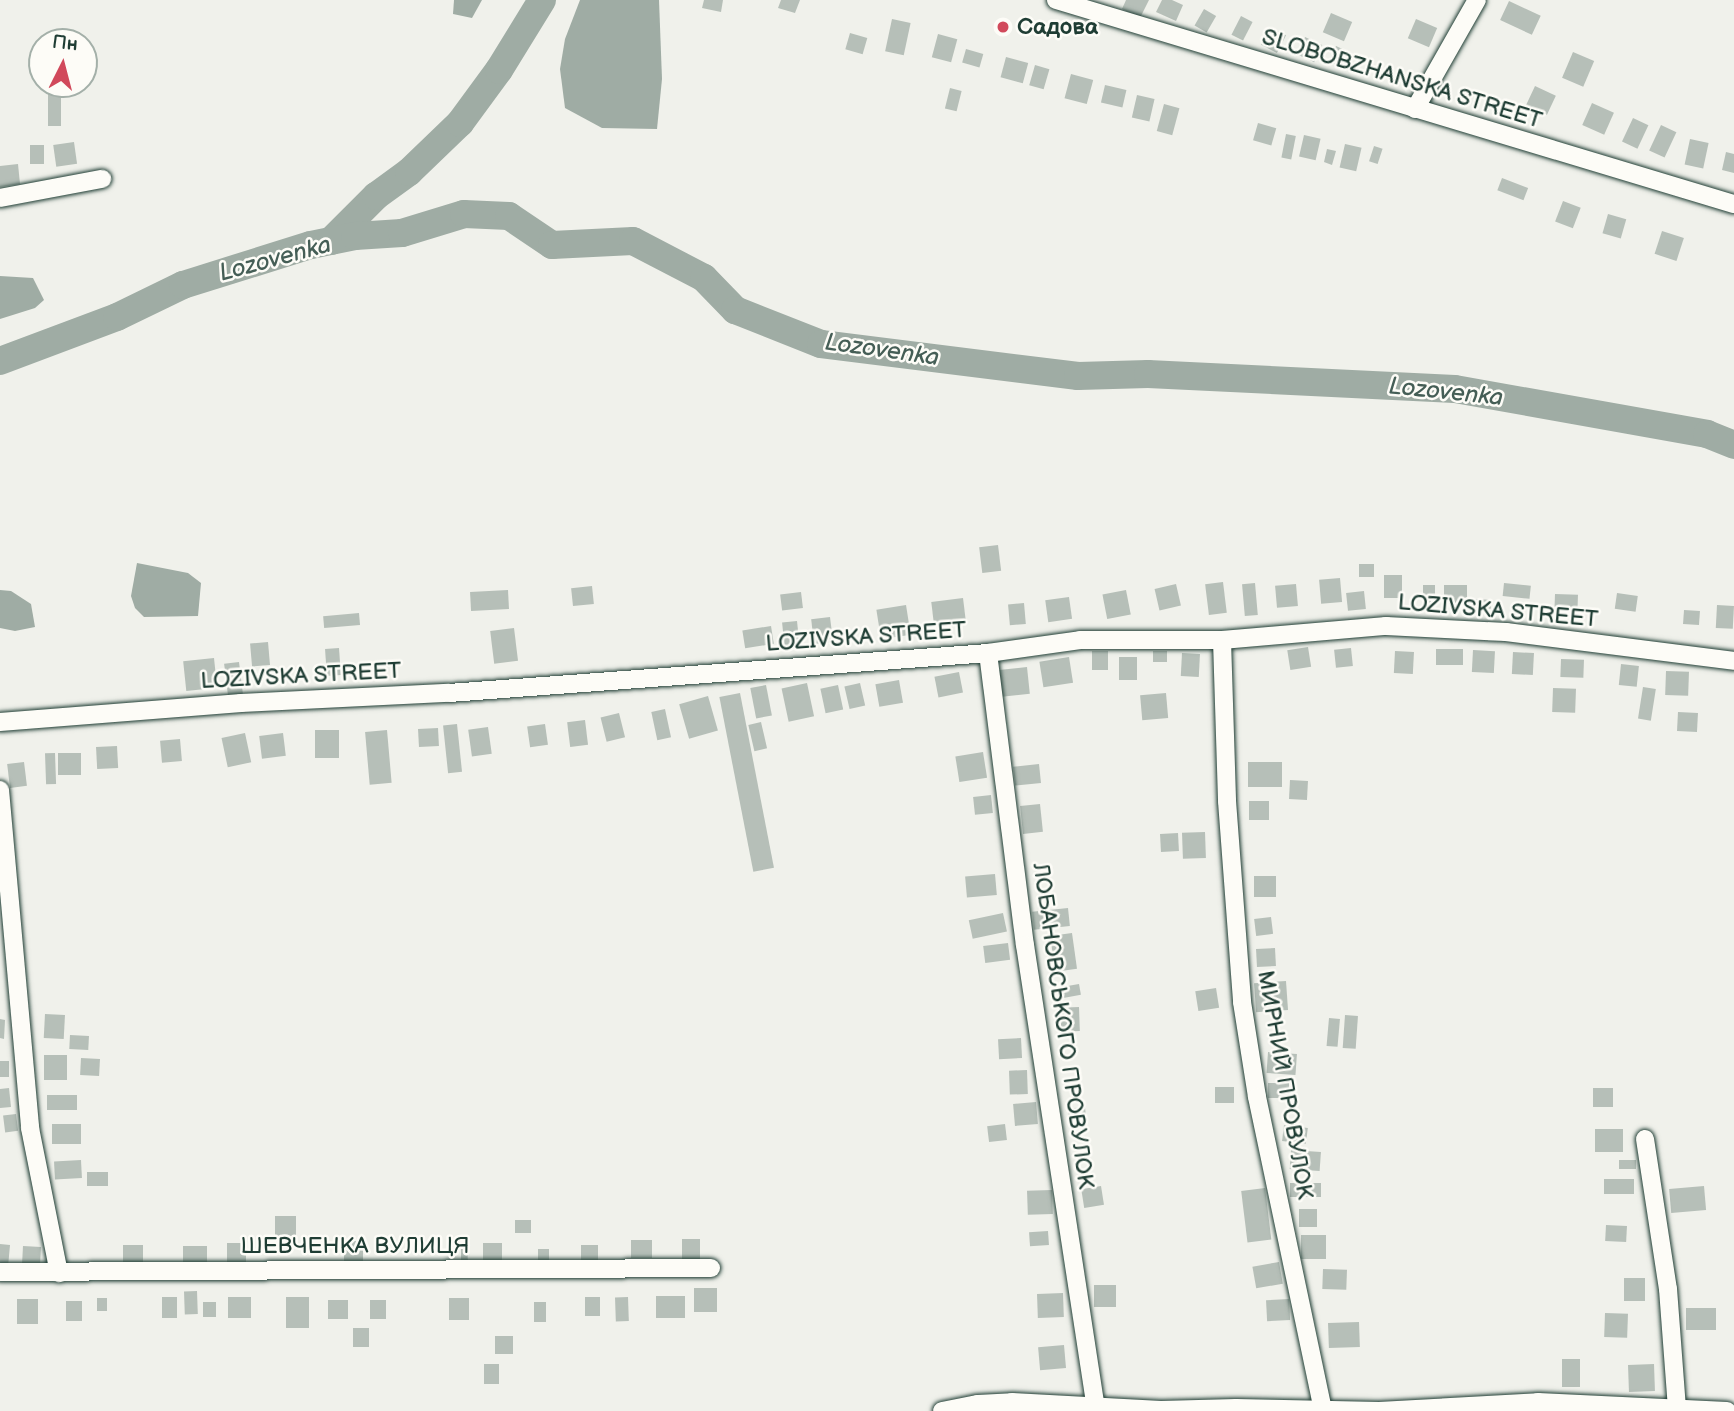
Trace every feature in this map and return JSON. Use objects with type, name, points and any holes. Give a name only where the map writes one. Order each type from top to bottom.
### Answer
[{"type":"street","name":"SLOBOBZHANSKA STREET","points":[[1056,0],[1734,204]]},
{"type":"street","points":[[1415,109],[1477,0]]},
{"type":"street","points":[[0,198],[102,179]]},
{"type":"street","name":"LOZIVSKA STREET","points":[[0,722],[241,703],[449,693],[988,653],[1080,640],[1222,640],[1399,626],[1506,632],[1734,662]]},
{"type":"street","name":"МИРНИЙ ПРОВУЛОК","points":[[1222,640],[1227,801],[1242,1002],[1257,1097],[1323,1409]]},
{"type":"street","name":"ЛОБАНОВСЬКОГО ПРОВУЛОК","points":[[988,653],[1025,945],[1095,1404]]},
{"type":"street","points":[[0,790],[30,1128],[59,1273]]},
{"type":"street","points":[[1645,1139],[1668,1289],[1677,1408]]},
{"type":"street","name":"ШЕВЧЕНКА ВУЛИЦЯ","points":[[0,1272],[711,1268]]},
{"type":"street","points":[[942,1411],[1095,1404],[1161,1410],[1378,1411],[1538,1402],[1607,1408],[1727,1411]]},
{"type":"shaded area","points":[[454,0],[482,0],[472,18],[453,14]]},
{"type":"shaded area","points":[[580,0],[659,0],[662,79],[657,129],[602,128],[565,108],[560,69],[565,39]]},
{"type":"shaded area","points":[[0,276],[33,278],[44,300],[35,308],[0,319]]},
{"type":"shaded area","points":[[137,563],[188,573],[201,583],[198,616],[144,617],[135,608],[131,596]]},
{"type":"shaded area","points":[[0,590],[11,591],[31,604],[35,627],[15,631],[0,628]]},
{"type":"building","points":[[704,0],[723,0],[721,12],[702,8]]},
{"type":"building","points":[[781,0],[800,0],[795,13],[778,8]]},
{"type":"building","points":[[1126,0],[1149,0],[1140,18],[1122,9]]},
{"type":"building","points":[[1162,0],[1172,0],[1183,5],[1176,21],[1156,12]]},
{"type":"building","points":[[1509,1],[1541,16],[1532,35],[1500,20]]},
{"type":"building","points":[[1204,9],[1216,16],[1207,32],[1194,25]]},
{"type":"building","points":[[1331,13],[1352,22],[1344,41],[1323,32]]},
{"type":"building","points":[[1241,16],[1253,22],[1243,41],[1231,35]]},
{"type":"building","points":[[892,19],[911,23],[904,55],[885,51]]},
{"type":"building","points":[[1416,19],[1437,28],[1429,47],[1408,38]]},
{"type":"building","points":[[1270,27],[1286,35],[1277,53],[1261,45]]},
{"type":"building","points":[[850,33],[867,38],[863,54],[845,49]]},
{"type":"building","points":[[938,34],[957,39],[951,62],[932,57]]},
{"type":"building","points":[[1305,37],[1322,45],[1314,62],[1297,54]]},
{"type":"building","points":[[1336,46],[1351,53],[1344,69],[1329,61]]},
{"type":"building","points":[[966,49],[983,54],[979,67],[962,62]]},
{"type":"building","points":[[1573,52],[1594,61],[1583,87],[1562,78]]},
{"type":"building","points":[[1006,57],[1028,63],[1023,83],[1001,77]]},
{"type":"building","points":[[1035,65],[1049,69],[1044,89],[1029,85]]},
{"type":"building","points":[[1071,74],[1093,80],[1087,104],[1065,98]]},
{"type":"building","points":[[1105,85],[1126,90],[1122,107],[1101,103]]},
{"type":"building","points":[[1535,86],[1556,96],[1547,115],[1526,105]]},
{"type":"building","points":[[950,88],[962,91],[957,111],[945,108]]},
{"type":"building","points":[[1137,95],[1155,99],[1149,121],[1132,117]]},
{"type":"building","points":[[48,98],[61,98],[61,126],[48,126]]},
{"type":"building","points":[[1592,103],[1614,113],[1604,135],[1582,125]]},
{"type":"building","points":[[1164,104],[1179,108],[1172,135],[1157,131]]},
{"type":"building","points":[[1633,118],[1648,125],[1637,149],[1622,142]]},
{"type":"building","points":[[1258,123],[1276,128],[1271,146],[1253,140]]},
{"type":"building","points":[[1661,125],[1676,132],[1665,158],[1649,150]]},
{"type":"building","points":[[1286,134],[1296,136],[1291,159],[1281,158]]},
{"type":"building","points":[[1304,135],[1321,139],[1316,160],[1299,156]]},
{"type":"building","points":[[1690,139],[1709,143],[1703,168],[1685,164]]},
{"type":"building","points":[[74,142],[77,164],[56,167],[53,145]]},
{"type":"building","points":[[1345,144],[1362,148],[1356,171],[1340,167]]},
{"type":"building","points":[[30,145],[44,145],[44,164],[30,164]]},
{"type":"building","points":[[1374,146],[1383,149],[1378,164],[1369,161]]},
{"type":"building","points":[[1327,149],[1336,151],[1332,165],[1324,162]]},
{"type":"building","points":[[1726,152],[1734,154],[1734,173],[1722,170]]},
{"type":"building","points":[[18,164],[20,184],[0,187],[0,166]]},
{"type":"building","points":[[1502,178],[1528,188],[1523,200],[1497,190]]},
{"type":"building","points":[[1563,201],[1581,208],[1573,228],[1555,222]]},
{"type":"building","points":[[1608,214],[1626,219],[1621,238],[1602,233]]},
{"type":"building","points":[[1662,231],[1684,238],[1676,261],[1655,254]]},
{"type":"building","points":[[998,545],[1001,571],[982,573],[979,547]]},
{"type":"building","points":[[1359,564],[1374,564],[1374,577],[1359,577]]},
{"type":"building","points":[[1384,575],[1402,575],[1402,598],[1384,598]]},
{"type":"building","points":[[1340,578],[1342,602],[1321,604],[1319,580]]},
{"type":"building","points":[[1223,582],[1227,613],[1209,615],[1205,584]]},
{"type":"building","points":[[1255,583],[1258,615],[1245,616],[1242,584]]},
{"type":"building","points":[[1504,583],[1531,586],[1529,599],[1503,596]]},
{"type":"building","points":[[1176,584],[1181,605],[1160,610],[1155,589]]},
{"type":"building","points":[[1296,584],[1298,606],[1277,608],[1275,586]]},
{"type":"building","points":[[1423,585],[1435,585],[1435,603],[1423,603]]},
{"type":"building","points":[[1444,585],[1467,585],[1467,603],[1444,603]]},
{"type":"building","points":[[592,586],[594,604],[573,606],[571,588]]},
{"type":"building","points":[[508,590],[509,609],[471,611],[470,592]]},
{"type":"building","points":[[1126,590],[1131,615],[1107,619],[1102,595]]},
{"type":"building","points":[[1364,591],[1366,609],[1348,611],[1346,593]]},
{"type":"building","points":[[801,592],[803,608],[782,610],[780,595]]},
{"type":"building","points":[[1617,593],[1638,596],[1636,612],[1615,609]]},
{"type":"building","points":[[1555,594],[1578,595],[1577,610],[1554,609]]},
{"type":"building","points":[[1069,597],[1072,619],[1048,622],[1045,600]]},
{"type":"building","points":[[963,598],[966,623],[934,627],[931,602]]},
{"type":"building","points":[[1468,599],[1491,600],[1491,609],[1468,608]]},
{"type":"building","points":[[1024,603],[1026,624],[1010,625],[1008,604]]},
{"type":"building","points":[[906,605],[911,635],[881,639],[876,610]]},
{"type":"building","points":[[1717,605],[1734,606],[1733,629],[1716,628]]},
{"type":"building","points":[[1684,610],[1700,611],[1699,625],[1683,624]]},
{"type":"building","points":[[359,613],[360,625],[324,628],[323,616]]},
{"type":"building","points":[[830,617],[833,642],[814,644],[811,619]]},
{"type":"building","points":[[797,621],[800,648],[785,649],[782,623]]},
{"type":"building","points":[[771,626],[774,644],[745,648],[742,631]]},
{"type":"building","points":[[514,628],[518,661],[494,664],[490,631]]},
{"type":"building","points":[[268,642],[270,665],[252,666],[250,644]]},
{"type":"building","points":[[1308,647],[1311,667],[1290,670],[1287,650]]},
{"type":"building","points":[[339,648],[341,675],[327,676],[325,649]]},
{"type":"building","points":[[1351,648],[1353,666],[1336,668],[1334,650]]},
{"type":"building","points":[[1436,649],[1463,649],[1463,665],[1436,665]]},
{"type":"building","points":[[1473,650],[1495,651],[1494,673],[1472,672]]},
{"type":"building","points":[[1092,651],[1108,651],[1108,670],[1092,670]]},
{"type":"building","points":[[1153,651],[1167,651],[1167,662],[1153,662]]},
{"type":"building","points":[[1395,651],[1414,652],[1413,674],[1394,673]]},
{"type":"building","points":[[1513,652],[1534,653],[1533,675],[1512,674]]},
{"type":"building","points":[[1182,653],[1200,654],[1199,677],[1181,676]]},
{"type":"building","points":[[1069,657],[1073,683],[1043,687],[1039,662]]},
{"type":"building","points":[[1119,657],[1137,657],[1137,680],[1119,680]]},
{"type":"building","points":[[214,658],[217,688],[186,691],[183,661]]},
{"type":"building","points":[[1561,659],[1584,660],[1583,678],[1560,677]]},
{"type":"building","points":[[239,662],[243,694],[228,696],[224,664]]},
{"type":"building","points":[[1621,664],[1639,666],[1637,687],[1619,685]]},
{"type":"building","points":[[1027,667],[1030,694],[1002,697],[999,670]]},
{"type":"building","points":[[1666,671],[1689,672],[1688,696],[1665,695]]},
{"type":"building","points":[[959,672],[963,693],[938,697],[934,677]]},
{"type":"building","points":[[899,680],[903,703],[879,707],[875,684]]},
{"type":"building","points":[[807,683],[814,716],[789,722],[782,688]]},
{"type":"building","points":[[860,683],[865,705],[850,709],[844,687]]},
{"type":"building","points":[[766,685],[772,715],[756,718],[750,688]]},
{"type":"building","points":[[838,685],[843,709],[826,713],[820,689]]},
{"type":"building","points":[[1643,687],[1656,689],[1651,721],[1638,719]]},
{"type":"building","points":[[1553,688],[1576,689],[1575,713],[1552,712]]},
{"type":"building","points":[[740,693],[774,868],[753,872],[719,697]]},
{"type":"building","points":[[1166,693],[1168,718],[1142,720],[1140,695]]},
{"type":"building","points":[[708,696],[718,731],[689,739],[679,704]]},
{"type":"building","points":[[665,709],[671,737],[657,740],[651,712]]},
{"type":"building","points":[[1678,712],[1698,713],[1697,732],[1677,731]]},
{"type":"building","points":[[619,713],[625,737],[607,742],[601,718]]},
{"type":"building","points":[[585,720],[588,745],[570,747],[567,722]]},
{"type":"building","points":[[761,722],[767,748],[754,751],[748,725]]},
{"type":"building","points":[[457,724],[462,772],[448,773],[443,725]]},
{"type":"building","points":[[545,724],[548,745],[530,747],[527,727]]},
{"type":"building","points":[[488,727],[492,754],[472,757],[468,730]]},
{"type":"building","points":[[438,728],[439,746],[419,747],[418,729]]},
{"type":"building","points":[[315,730],[339,730],[339,758],[315,758]]},
{"type":"building","points":[[387,730],[392,783],[370,785],[365,732]]},
{"type":"building","points":[[245,733],[251,762],[228,767],[222,738]]},
{"type":"building","points":[[283,733],[286,756],[262,759],[259,736]]},
{"type":"building","points":[[180,739],[182,761],[162,763],[160,741]]},
{"type":"building","points":[[117,746],[118,768],[97,769],[96,747]]},
{"type":"building","points":[[983,752],[987,778],[959,782],[955,756]]},
{"type":"building","points":[[45,753],[55,753],[56,784],[46,784]]},
{"type":"building","points":[[58,753],[81,753],[81,775],[58,775]]},
{"type":"building","points":[[24,762],[27,786],[10,788],[7,764]]},
{"type":"building","points":[[1248,762],[1282,762],[1282,787],[1248,787]]},
{"type":"building","points":[[1039,764],[1041,783],[1015,786],[1013,767]]},
{"type":"building","points":[[1290,780],[1308,781],[1307,800],[1289,799]]},
{"type":"building","points":[[991,795],[993,813],[975,815],[973,797]]},
{"type":"building","points":[[1249,801],[1269,801],[1269,820],[1249,820]]},
{"type":"building","points":[[1040,804],[1043,832],[1023,834],[1020,806]]},
{"type":"building","points":[[1205,832],[1206,858],[1183,859],[1182,833]]},
{"type":"building","points":[[1178,833],[1179,851],[1161,852],[1160,834]]},
{"type":"building","points":[[995,874],[997,895],[967,898],[965,877]]},
{"type":"building","points":[[1254,876],[1276,876],[1276,897],[1254,897]]},
{"type":"building","points":[[1068,908],[1070,926],[1034,930],[1032,912]]},
{"type":"building","points":[[1003,913],[1007,932],[973,939],[969,920]]},
{"type":"building","points":[[1271,917],[1273,934],[1256,936],[1254,919]]},
{"type":"building","points":[[1072,933],[1077,969],[1055,972],[1050,936]]},
{"type":"building","points":[[1008,943],[1010,960],[985,963],[983,946]]},
{"type":"building","points":[[1275,948],[1276,966],[1257,967],[1256,949]]},
{"type":"building","points":[[1286,981],[1288,1010],[1256,1012],[1254,983]]},
{"type":"building","points":[[1079,984],[1081,995],[1059,999],[1057,988]]},
{"type":"building","points":[[1216,988],[1219,1008],[1198,1011],[1195,991]]},
{"type":"building","points":[[1079,1007],[1080,1031],[1061,1032],[1060,1008]]},
{"type":"building","points":[[45,1014],[65,1015],[64,1039],[44,1038]]},
{"type":"building","points":[[1345,1015],[1358,1016],[1356,1049],[1343,1048]]},
{"type":"building","points":[[1329,1018],[1340,1019],[1338,1047],[1327,1046]]},
{"type":"building","points":[[0,1019],[5,1020],[4,1039],[0,1038]]},
{"type":"building","points":[[70,1035],[89,1036],[88,1050],[69,1049]]},
{"type":"building","points":[[1021,1038],[1022,1058],[999,1059],[998,1039]]},
{"type":"building","points":[[1268,1052],[1297,1054],[1295,1075],[1267,1073]]},
{"type":"building","points":[[44,1055],[67,1055],[67,1080],[44,1080]]},
{"type":"building","points":[[81,1058],[100,1059],[99,1076],[80,1075]]},
{"type":"building","points":[[0,1061],[9,1061],[9,1077],[0,1077]]},
{"type":"building","points":[[1027,1070],[1028,1094],[1010,1095],[1009,1071]]},
{"type":"building","points":[[1268,1083],[1289,1083],[1289,1098],[1268,1098]]},
{"type":"building","points":[[1215,1087],[1234,1087],[1234,1103],[1215,1103]]},
{"type":"building","points":[[9,1088],[11,1107],[0,1108],[0,1089]]},
{"type":"building","points":[[1593,1088],[1613,1088],[1613,1107],[1593,1107]]},
{"type":"building","points":[[47,1095],[77,1095],[77,1110],[47,1110]]},
{"type":"building","points":[[1036,1102],[1038,1124],[1015,1126],[1013,1104]]},
{"type":"building","points":[[1085,1107],[1086,1118],[1069,1119],[1068,1108]]},
{"type":"building","points":[[16,1114],[18,1131],[5,1132],[3,1116]]},
{"type":"building","points":[[52,1124],[81,1124],[81,1144],[52,1144]]},
{"type":"building","points":[[1005,1124],[1007,1140],[989,1142],[987,1126]]},
{"type":"building","points":[[1284,1125],[1308,1128],[1306,1144],[1282,1141]]},
{"type":"building","points":[[1595,1129],[1623,1129],[1623,1152],[1595,1152]]},
{"type":"building","points":[[1291,1150],[1321,1152],[1320,1171],[1290,1169]]},
{"type":"building","points":[[81,1160],[82,1178],[55,1179],[54,1161]]},
{"type":"building","points":[[1619,1160],[1636,1160],[1636,1169],[1619,1169]]},
{"type":"building","points":[[87,1172],[108,1172],[108,1186],[87,1186]]},
{"type":"building","points":[[1604,1179],[1634,1179],[1634,1194],[1604,1194]]},
{"type":"building","points":[[1290,1183],[1321,1183],[1321,1197],[1290,1197]]},
{"type":"building","points":[[1101,1186],[1104,1205],[1084,1208],[1081,1189]]},
{"type":"building","points":[[1704,1186],[1706,1210],[1671,1213],[1669,1189]]},
{"type":"building","points":[[1265,1188],[1271,1240],[1248,1243],[1241,1191]]},
{"type":"building","points":[[1052,1190],[1053,1214],[1028,1215],[1027,1191]]},
{"type":"building","points":[[1299,1209],[1317,1209],[1317,1227],[1299,1227]]},
{"type":"building","points":[[275,1216],[296,1216],[296,1238],[275,1238]]},
{"type":"building","points":[[515,1220],[531,1220],[531,1233],[515,1233]]},
{"type":"building","points":[[1606,1225],[1627,1226],[1626,1242],[1605,1241]]},
{"type":"building","points":[[1048,1231],[1049,1245],[1030,1246],[1029,1232]]},
{"type":"building","points":[[1301,1235],[1326,1235],[1326,1259],[1301,1259]]},
{"type":"building","points":[[378,1236],[385,1236],[385,1250],[378,1250]]},
{"type":"building","points":[[682,1239],[700,1239],[700,1262],[682,1262]]},
{"type":"building","points":[[631,1240],[652,1240],[652,1258],[631,1258]]},
{"type":"building","points":[[344,1241],[363,1241],[363,1266],[344,1266]]},
{"type":"building","points":[[227,1243],[246,1243],[246,1263],[227,1263]]},
{"type":"building","points":[[461,1243],[467,1243],[468,1264],[461,1264]]},
{"type":"building","points":[[483,1243],[502,1243],[502,1264],[483,1264]]},
{"type":"building","points":[[0,1244],[10,1245],[8,1267],[0,1266]]},
{"type":"building","points":[[123,1245],[143,1245],[143,1264],[123,1264]]},
{"type":"building","points":[[581,1245],[598,1245],[598,1261],[581,1261]]},
{"type":"building","points":[[23,1246],[41,1247],[40,1268],[22,1267]]},
{"type":"building","points":[[183,1246],[207,1246],[207,1262],[183,1262]]},
{"type":"building","points":[[538,1249],[549,1249],[549,1262],[538,1262]]},
{"type":"building","points":[[1279,1262],[1283,1284],[1256,1288],[1252,1267]]},
{"type":"building","points":[[1323,1269],[1347,1270],[1346,1290],[1322,1289]]},
{"type":"building","points":[[1624,1278],[1645,1278],[1645,1301],[1624,1301]]},
{"type":"building","points":[[1094,1285],[1116,1285],[1116,1307],[1094,1307]]},
{"type":"building","points":[[694,1288],[717,1288],[717,1312],[694,1312]]},
{"type":"building","points":[[184,1291],[197,1291],[198,1314],[185,1314]]},
{"type":"building","points":[[1063,1293],[1064,1317],[1038,1318],[1037,1294]]},
{"type":"building","points":[[656,1296],[685,1296],[685,1318],[656,1318]]},
{"type":"building","points":[[162,1297],[177,1297],[177,1318],[162,1318]]},
{"type":"building","points":[[228,1297],[251,1297],[251,1318],[228,1318]]},
{"type":"building","points":[[286,1297],[309,1297],[309,1328],[286,1328]]},
{"type":"building","points":[[585,1297],[600,1297],[600,1316],[585,1316]]},
{"type":"building","points":[[615,1297],[628,1297],[629,1321],[616,1321]]},
{"type":"building","points":[[97,1298],[107,1298],[107,1311],[97,1311]]},
{"type":"building","points":[[449,1298],[469,1298],[469,1320],[449,1320]]},
{"type":"building","points":[[17,1299],[38,1299],[38,1324],[17,1324]]},
{"type":"building","points":[[1289,1299],[1290,1320],[1267,1321],[1266,1300]]},
{"type":"building","points":[[328,1300],[348,1300],[348,1319],[328,1319]]},
{"type":"building","points":[[370,1300],[386,1300],[386,1319],[370,1319]]},
{"type":"building","points":[[66,1301],[82,1301],[82,1321],[66,1321]]},
{"type":"building","points":[[203,1302],[216,1302],[216,1317],[203,1317]]},
{"type":"building","points":[[534,1302],[546,1302],[546,1322],[534,1322]]},
{"type":"building","points":[[1686,1308],[1716,1308],[1716,1330],[1686,1330]]},
{"type":"building","points":[[1605,1313],[1628,1314],[1627,1338],[1604,1337]]},
{"type":"building","points":[[1359,1322],[1360,1347],[1329,1348],[1328,1323]]},
{"type":"building","points":[[353,1328],[369,1328],[369,1347],[353,1347]]},
{"type":"building","points":[[495,1336],[513,1336],[513,1354],[495,1354]]},
{"type":"building","points":[[1064,1345],[1066,1368],[1040,1370],[1038,1347]]},
{"type":"building","points":[[1562,1359],[1580,1359],[1580,1387],[1562,1387]]},
{"type":"building","points":[[484,1364],[499,1364],[499,1384],[484,1384]]},
{"type":"building","points":[[1654,1364],[1655,1391],[1629,1392],[1628,1365]]},
{"type":"waterway","points":[[331,241],[376,196],[409,172],[460,123],[499,70],[542,0]]},
{"type":"waterway","name":"Lozovenka","points":[[0,361],[117,317],[183,285],[311,245],[355,236],[402,233],[464,214],[509,216],[552,245],[633,241],[704,278],[735,310],[821,344],[1078,376],[1148,374],[1455,389],[1707,434],[1734,445]]},
{"type":"place","name":"Садова","points":[[1003,27]]}]
